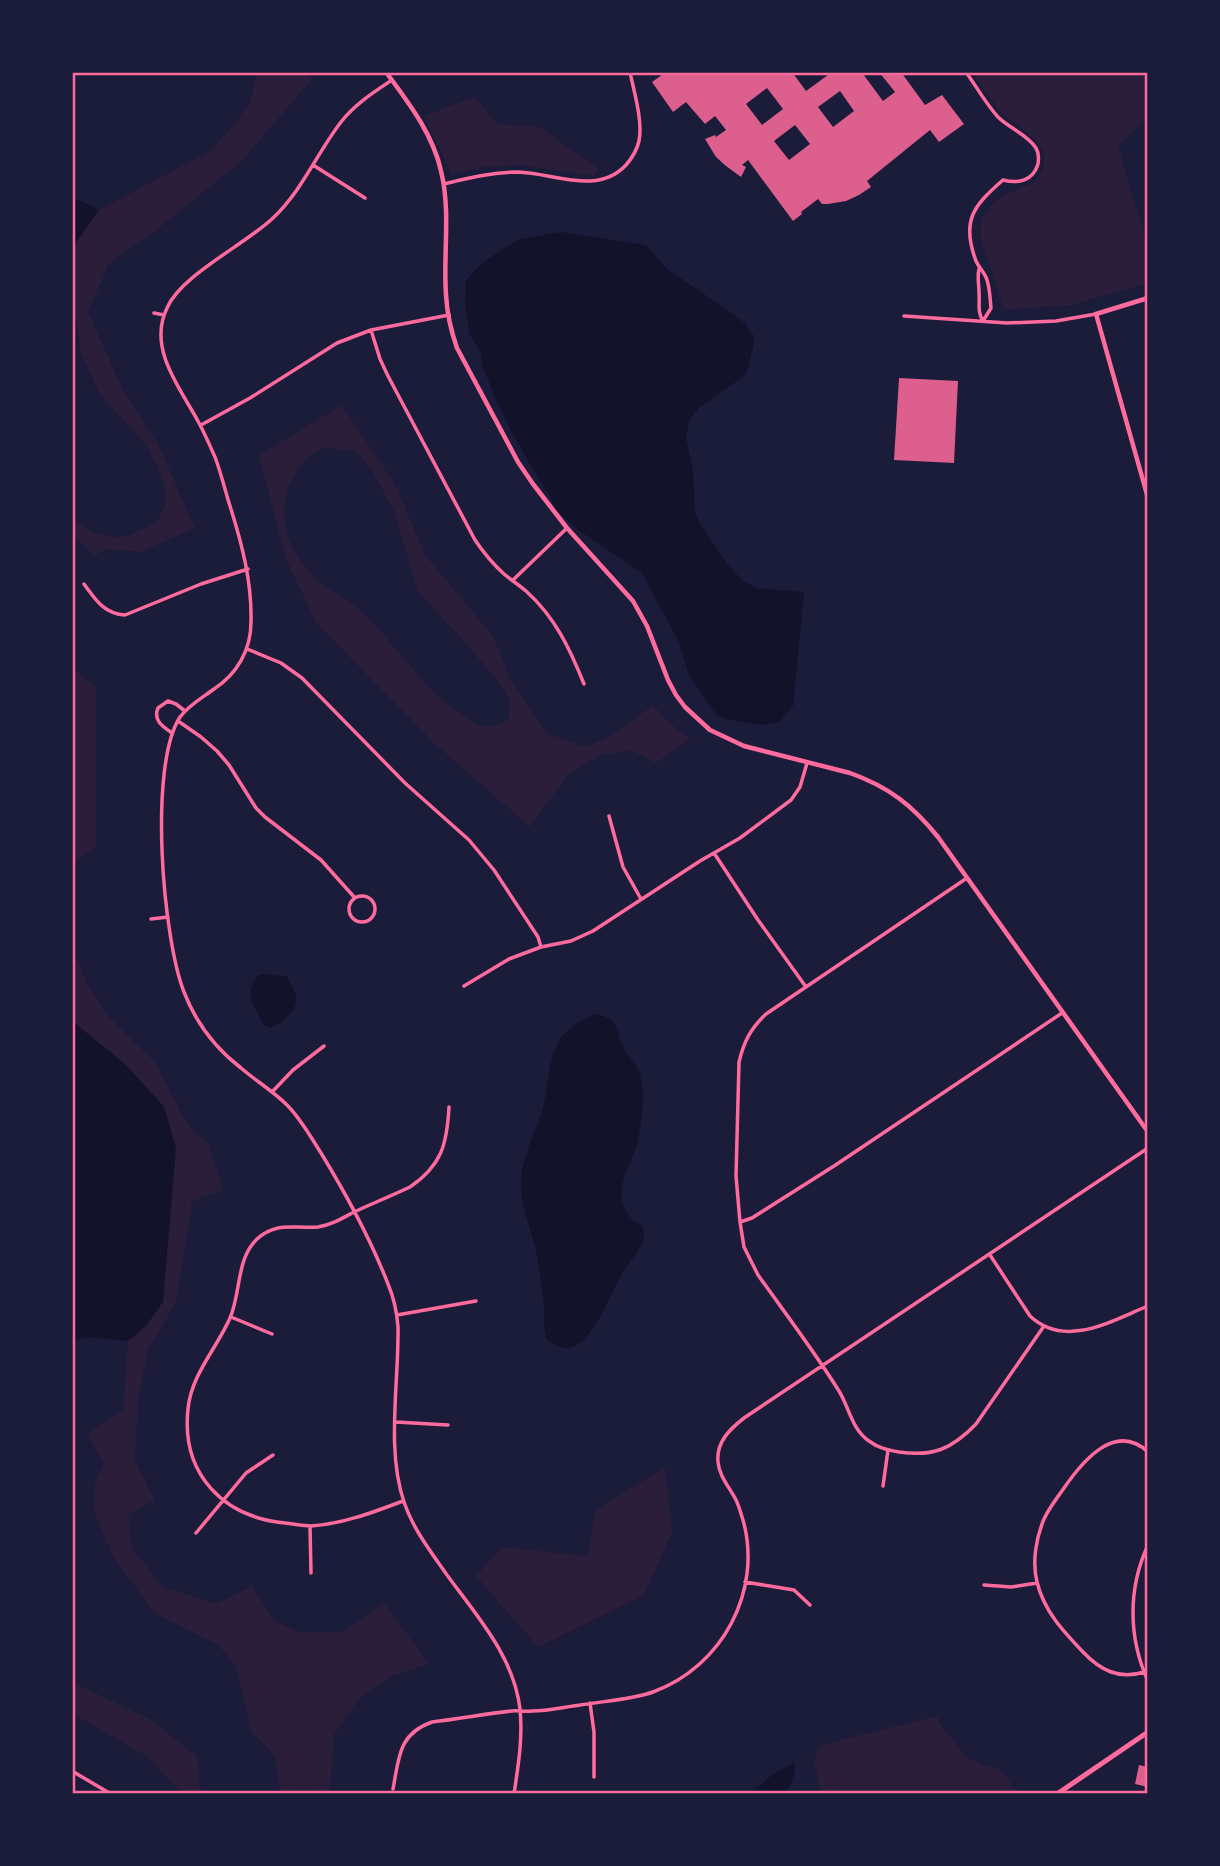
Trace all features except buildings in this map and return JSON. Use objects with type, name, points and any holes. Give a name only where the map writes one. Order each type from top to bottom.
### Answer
[{"type":"main road","points":[[1058,1794],[1148,1732]]},
{"type":"street","points":[[386,72],[427,134],[437,156],[445,194],[446,296],[457,348],[518,462],[540,494],[633,601],[647,626],[676,695],[710,730],[727,739],[866,779],[898,797],[924,820],[1148,1132]]},
{"type":"street","points":[[443,184],[475,176],[517,172],[595,181],[617,173],[632,157],[639,141],[631,72]]},
{"type":"street","points":[[966,72],[996,114],[1031,142],[1038,151],[1039,160],[1028,180],[1003,180],[989,192],[972,216],[969,229],[972,249],[986,277],[991,308],[983,321]]},
{"type":"street","points":[[392,80],[350,112],[340,123],[293,195],[272,220],[189,281],[173,298],[164,315],[162,336],[166,364],[216,460],[248,569],[251,623],[247,649],[228,680],[185,710],[172,733],[167,752],[161,830],[171,944],[176,967],[193,1013],[222,1051],[298,1117],[336,1177],[388,1284],[397,1315],[397,1468],[404,1501],[426,1546],[488,1630],[510,1673],[520,1711],[519,1759],[514,1794]]},
{"type":"street","points":[[313,165],[365,198]]},
{"type":"street","points":[[979,267],[978,313],[983,321]]},
{"type":"street","points":[[904,316],[1007,323],[1043,322],[1096,314],[1148,298]]},
{"type":"street","points":[[154,313],[164,315]]},
{"type":"street","points":[[1096,314],[1148,498]]},
{"type":"street","points":[[200,425],[250,398],[337,343],[371,330],[449,315]]},
{"type":"street","points":[[371,330],[388,376],[468,528],[487,556],[525,590],[553,621],[573,655],[584,684]]},
{"type":"street","points":[[513,580],[567,528]]},
{"type":"street","points":[[84,584],[100,606],[117,615],[125,615],[201,584],[248,569]]},
{"type":"street","points":[[247,649],[281,663],[302,678],[405,783],[469,840],[494,870],[538,937],[541,947]]},
{"type":"street","points":[[172,733],[158,722],[158,708],[168,701],[185,710]]},
{"type":"street","points":[[178,721],[201,737],[229,765],[251,801],[265,817],[321,860],[355,898]]},
{"type":"street","points":[[464,986],[509,958],[541,947],[571,941],[593,931],[755,828],[791,800],[800,787],[807,763]]},
{"type":"street","points":[[609,816],[623,867],[641,899]]},
{"type":"street","points":[[714,853],[806,988]]},
{"type":"street","points":[[967,878],[757,1023],[746,1038],[740,1062],[736,1175],[744,1247],[758,1275],[848,1406],[859,1431],[866,1440],[888,1450],[923,1454],[939,1451],[965,1436],[1044,1326]]},
{"type":"street","points":[[368,897],[374,904],[374,913],[369,920],[361,922],[351,916],[350,904],[355,898],[368,897]]},
{"type":"street","points":[[151,919],[168,917]]},
{"type":"street","points":[[740,1222],[752,1218],[834,1166],[1062,1013]]},
{"type":"street","points":[[272,1092],[293,1070],[324,1046]]},
{"type":"street","points":[[404,1501],[348,1520],[310,1526],[258,1519],[243,1513],[215,1494],[195,1463],[189,1445],[188,1407],[192,1390],[230,1317],[243,1263],[257,1239],[279,1227],[325,1226],[410,1187],[430,1171],[444,1148],[449,1107]]},
{"type":"street","points":[[393,1789],[401,1749],[407,1739],[422,1726],[432,1722],[520,1711],[532,1712],[653,1692],[670,1685],[701,1664],[729,1630],[738,1610],[748,1566],[743,1522],[718,1461],[725,1434],[822,1365],[1148,1148]]},
{"type":"street","points":[[990,1255],[1030,1316],[1044,1326],[1062,1332],[1090,1329],[1148,1306]]},
{"type":"street","points":[[397,1315],[476,1301]]},
{"type":"street","points":[[230,1317],[272,1334]]},
{"type":"street","points":[[396,1422],[448,1424]]},
{"type":"street","points":[[1144,1672],[1124,1676],[1112,1673],[1091,1661],[1054,1620],[1046,1607],[1037,1583],[1035,1556],[1044,1519],[1086,1459],[1102,1447],[1124,1441],[1135,1443],[1148,1452]]},
{"type":"street","points":[[884,1486],[888,1450]]},
{"type":"street","points":[[196,1533],[246,1473],[272,1455]]},
{"type":"street","points":[[310,1526],[311,1573]]},
{"type":"street","points":[[1148,1545],[1133,1596],[1135,1641],[1148,1681]]},
{"type":"street","points":[[745,1582],[794,1590],[810,1605]]},
{"type":"street","points":[[984,1585],[1011,1587],[1037,1583]]},
{"type":"street","points":[[590,1703],[594,1732],[594,1777]]},
{"type":"street","points":[[72,1771],[111,1794]]},
{"type":"shaded area","points":[[254,72],[308,72],[312,79],[242,161],[158,229],[109,264],[88,312],[125,394],[159,446],[195,528],[141,552],[105,549],[95,556],[72,533],[72,520],[92,532],[111,537],[128,536],[157,522],[165,505],[165,488],[157,465],[142,440],[100,395],[80,351],[78,326],[72,313],[72,248],[99,210],[210,151],[235,124],[251,100]]},
{"type":"shaded area","points":[[972,72],[1148,72],[1148,118],[1118,146],[1148,249],[1148,283],[1072,305],[1004,310],[980,235],[981,219],[1004,195],[1035,182],[1044,166],[1044,154],[1037,141],[1001,113]]},
{"type":"shaded area","points":[[474,97],[498,124],[540,127],[599,169],[594,176],[521,165],[485,167],[452,174],[424,116]]},
{"type":"shaded area","points":[[72,197],[99,210],[72,248]]},
{"type":"shaded area","points":[[560,232],[646,245],[667,269],[729,311],[747,325],[750,333],[754,335],[747,372],[699,408],[689,420],[686,438],[693,471],[695,513],[728,565],[743,581],[756,588],[804,592],[793,706],[779,722],[760,725],[717,715],[689,675],[678,640],[642,573],[577,529],[556,510],[501,411],[482,365],[481,353],[470,335],[465,305],[466,281],[482,263],[517,240]]},
{"type":"shaded area","points":[[342,405],[395,484],[425,555],[493,636],[511,681],[548,734],[586,747],[614,734],[653,705],[690,739],[656,763],[630,750],[601,755],[568,774],[530,827],[436,745],[316,623],[286,559],[259,455]],"holes":[[[324,448],[354,450],[370,467],[394,511],[418,592],[501,685],[510,702],[508,720],[495,726],[482,726],[444,701],[367,616],[315,578],[291,545],[284,520],[284,508],[291,481],[300,467],[306,459]]]},
{"type":"shaded area","points":[[72,667],[96,687],[96,848],[78,859],[72,870]]},
{"type":"shaded area","points":[[72,948],[87,983],[105,1013],[155,1062],[188,1125],[209,1145],[223,1190],[192,1201],[176,1303],[148,1349],[138,1400],[135,1460],[155,1500],[128,1515],[132,1548],[162,1586],[216,1604],[252,1586],[275,1621],[299,1632],[343,1632],[384,1602],[429,1664],[393,1676],[361,1696],[334,1735],[330,1794],[281,1794],[275,1756],[252,1732],[236,1666],[218,1645],[154,1613],[113,1556],[94,1512],[95,1483],[104,1463],[87,1434],[123,1410],[128,1341],[146,1326],[164,1107],[125,1064],[72,1021]]},
{"type":"shaded area","points":[[260,974],[286,976],[295,994],[295,1007],[291,1013],[270,1028],[264,1025],[252,999],[252,987]]},
{"type":"shaded area","points":[[598,1014],[616,1025],[622,1045],[638,1068],[641,1081],[641,1126],[621,1195],[627,1213],[642,1226],[644,1235],[595,1325],[581,1342],[567,1348],[548,1341],[545,1332],[540,1276],[522,1201],[521,1185],[526,1156],[543,1108],[551,1060],[557,1045],[574,1025]]},
{"type":"shaded area","points":[[72,1021],[125,1064],[164,1107],[176,1148],[163,1302],[146,1326],[128,1341],[90,1337],[72,1341]]},
{"type":"shaded area","points":[[665,1467],[672,1533],[644,1595],[538,1647],[476,1576],[501,1547],[588,1556],[596,1510]]},
{"type":"shaded area","points":[[72,1682],[150,1719],[197,1756],[201,1794],[182,1794],[148,1757],[72,1713]]},
{"type":"shaded area","points":[[937,1716],[944,1731],[953,1738],[966,1757],[999,1769],[1018,1794],[821,1794],[814,1759],[821,1746]]},
{"type":"shaded area","points":[[795,1762],[793,1779],[785,1794],[751,1794],[772,1775]]}]
